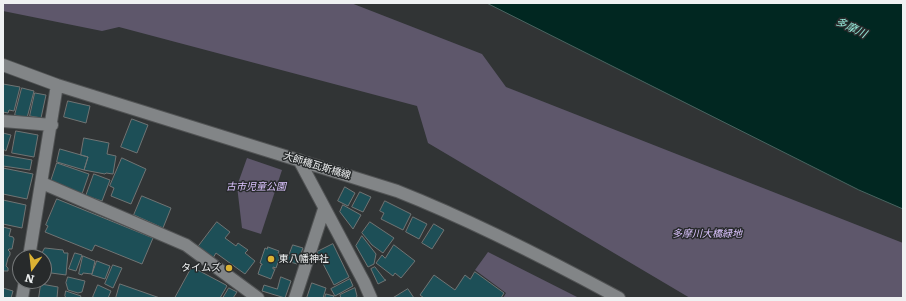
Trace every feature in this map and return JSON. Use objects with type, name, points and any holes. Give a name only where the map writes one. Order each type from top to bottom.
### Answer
[{"type":"street","name":"大師橋瓦斯橋線","points":[[3,65],[57,84],[397,191],[438,207],[565,269],[618,298]]},
{"type":"street","points":[[30,249],[52,125],[57,84]]},
{"type":"street","points":[[3,121],[52,125]]},
{"type":"street","points":[[298,160],[364,282],[371,298]]},
{"type":"street","points":[[42,183],[186,245],[258,298]]},
{"type":"street","points":[[295,298],[324,209]]},
{"type":"green space","name":"多摩川大橋緑地","points":[[3,3],[351,3],[482,54],[506,87],[903,243],[903,298],[690,298],[428,143],[417,106],[119,27],[102,31],[3,11]]},
{"type":"green space","name":"古市児童公園","points":[[247,158],[282,170],[261,234],[242,228],[237,186]]},
{"type":"green space","points":[[488,252],[579,298],[503,298],[506,293],[475,270]]},
{"type":"water","name":"多摩川","points":[[487,3],[903,3],[903,209],[859,190]]},
{"type":"building","points":[[3,84],[20,87],[14,111],[9,110],[8,113],[3,112]]},
{"type":"building","points":[[22,88],[34,91],[27,118],[15,115]]},
{"type":"building","points":[[35,93],[46,95],[41,118],[30,116]]},
{"type":"building","points":[[68,101],[90,106],[86,123],[64,117]]},
{"type":"building","points":[[132,119],[148,125],[137,153],[121,147]]},
{"type":"building","points":[[16,131],[38,135],[34,157],[12,153]]},
{"type":"building","points":[[3,133],[11,135],[6,151],[3,149]]},
{"type":"building","points":[[84,138],[109,143],[107,154],[116,156],[113,174],[84,170],[88,157],[81,155]]},
{"type":"building","points":[[60,149],[88,157],[84,170],[57,162]]},
{"type":"building","points":[[4,155],[32,160],[30,170],[3,166]]},
{"type":"building","points":[[122,158],[146,169],[131,204],[111,196],[114,188],[110,186]]},
{"type":"building","points":[[57,163],[89,174],[82,194],[50,184]]},
{"type":"building","points":[[3,168],[33,174],[27,199],[3,194]]},
{"type":"building","points":[[94,174],[110,180],[102,201],[86,196]]},
{"type":"building","points":[[345,187],[355,193],[348,206],[338,201]]},
{"type":"building","points":[[360,192],[371,197],[363,212],[352,207]]},
{"type":"building","points":[[142,196],[171,208],[163,228],[134,215]]},
{"type":"building","points":[[57,199],[153,238],[142,264],[95,245],[92,251],[45,232],[48,226],[46,225]]},
{"type":"building","points":[[3,200],[26,205],[22,228],[3,224]]},
{"type":"building","points":[[385,201],[411,214],[403,230],[381,219],[384,213],[380,211]]},
{"type":"building","points":[[343,205],[361,215],[353,229],[340,212]]},
{"type":"building","points":[[413,217],[427,224],[419,239],[406,232]]},
{"type":"building","points":[[217,222],[230,232],[225,238],[236,246],[238,243],[248,250],[245,253],[255,261],[245,274],[216,253],[213,258],[198,247]]},
{"type":"building","points":[[370,222],[394,238],[383,253],[372,245],[362,233]]},
{"type":"building","points":[[434,224],[444,230],[432,249],[422,243]]},
{"type":"building","points":[[3,227],[11,229],[9,236],[13,237],[14,239],[12,249],[8,250],[10,255],[6,266],[8,271],[3,271]]},
{"type":"building","points":[[362,236],[376,254],[374,264],[368,267],[356,246]]},
{"type":"building","points":[[333,244],[349,277],[334,285],[317,252]]},
{"type":"building","points":[[293,245],[303,248],[297,264],[287,261]]},
{"type":"building","points":[[394,245],[415,261],[401,278],[395,273],[393,276],[376,263],[382,255],[385,258]]},
{"type":"building","name":"東八幡神社","points":[[268,247],[279,251],[278,253],[281,254],[276,268],[273,267],[273,269],[275,269],[271,279],[258,274],[262,265],[260,263],[265,248],[267,249]]},
{"type":"building","points":[[45,248],[63,250],[64,253],[68,253],[66,275],[52,273],[52,249]]},
{"type":"building","points":[[75,253],[82,255],[76,271],[69,269]]},
{"type":"building","points":[[83,256],[95,261],[92,274],[79,274]]},
{"type":"building","points":[[97,261],[110,266],[105,279],[92,275]]},
{"type":"building","points":[[113,265],[122,268],[113,288],[105,284]]},
{"type":"building","points":[[192,267],[227,286],[220,298],[175,298]]},
{"type":"building","points":[[375,267],[386,280],[378,284],[371,269]]},
{"type":"building","points":[[475,272],[504,293],[501,298],[424,298],[420,295],[434,275],[455,290],[465,275],[470,279]]},
{"type":"building","points":[[68,277],[85,281],[82,292],[78,293],[68,290],[66,283]]},
{"type":"building","points":[[281,277],[291,281],[285,298],[262,291],[264,285],[277,289]]},
{"type":"building","points":[[350,279],[353,286],[335,296],[331,289]]},
{"type":"building","points":[[312,283],[326,288],[323,298],[307,298]]},
{"type":"building","points":[[120,284],[160,298],[116,298]]},
{"type":"building","points":[[98,285],[111,291],[108,298],[93,297]]},
{"type":"building","points":[[52,286],[58,287],[57,298],[39,298],[40,289],[52,289]]},
{"type":"building","points":[[3,288],[13,291],[11,298],[3,298]]},
{"type":"building","points":[[229,288],[237,292],[233,298],[223,298]]},
{"type":"building","points":[[355,288],[356,298],[341,298],[340,295]]},
{"type":"building","points":[[408,289],[414,298],[393,298]]},
{"type":"building","points":[[66,291],[81,296],[80,298],[66,298]]},
{"type":"building","points":[[326,294],[334,296],[333,298],[325,298]]},
{"type":"place","name":"東八幡神社","points":[[271,259]]},
{"type":"place","name":"タイムズ","points":[[229,268]]}]
